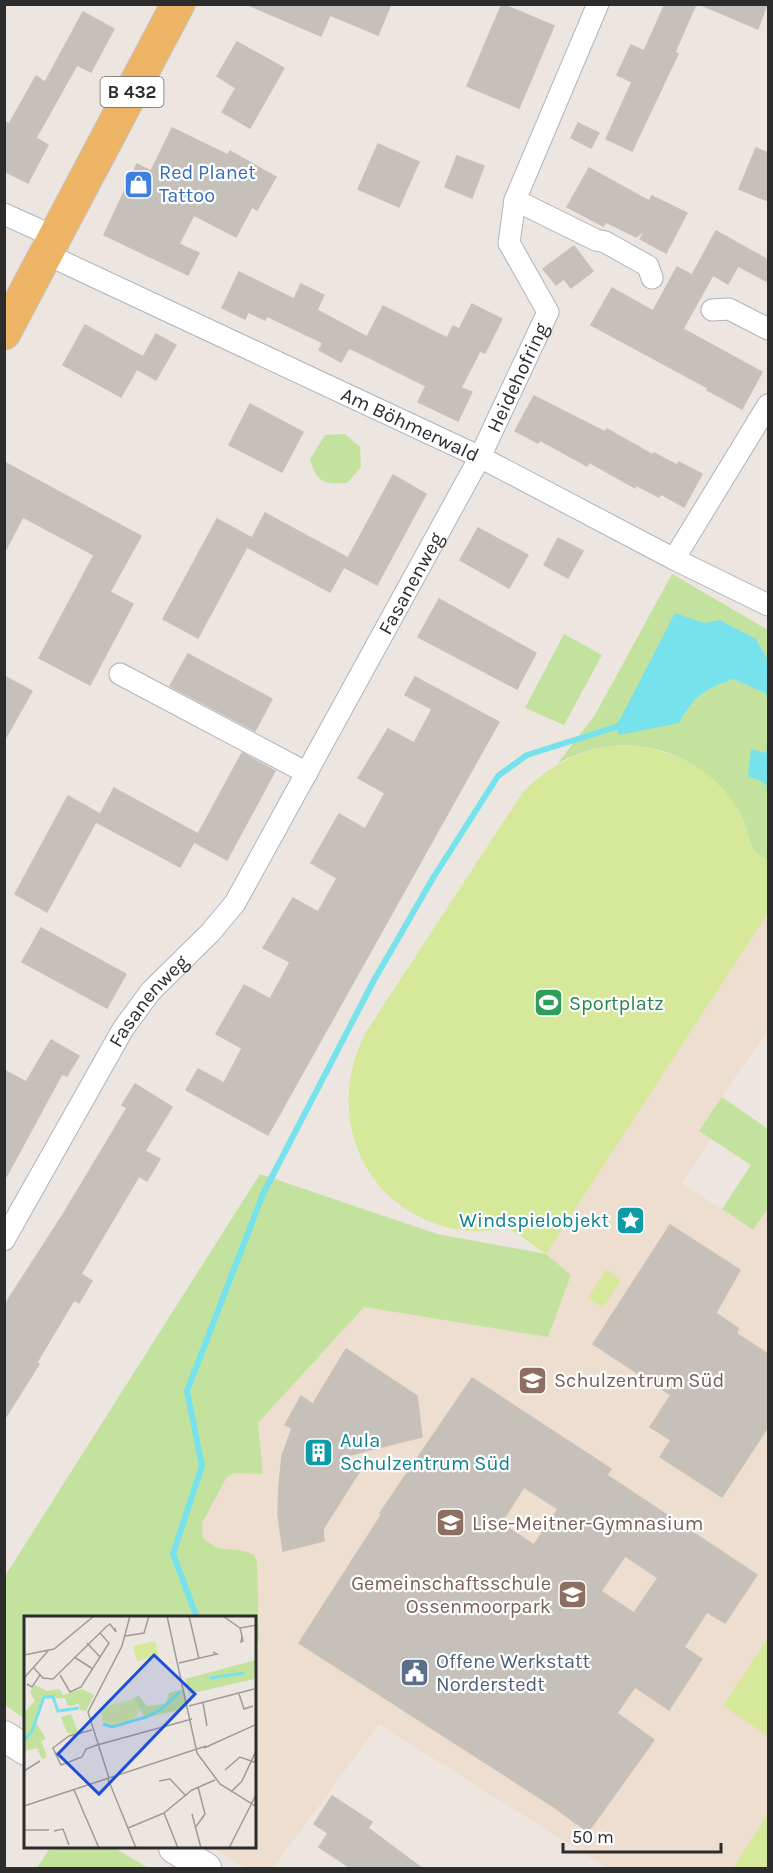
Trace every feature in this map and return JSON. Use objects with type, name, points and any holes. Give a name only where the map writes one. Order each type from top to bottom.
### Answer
[{"type":"main road","name":"B 432","points":[[4,333],[178,4]]},
{"type":"main road","points":[[4,1736],[24,1749]]},
{"type":"main road","points":[[176,1849],[206,1869]]},
{"type":"street","name":"Heidehofring","points":[[480,457],[548,312],[509,243],[514,200],[598,4]]},
{"type":"street","points":[[514,200],[596,240],[605,242],[648,266],[652,278]]},
{"type":"street","name":"Am Böhmerwald","points":[[4,214],[51,245],[480,457],[674,559],[768,605]]},
{"type":"street","points":[[712,309],[729,309],[768,329]]},
{"type":"street","points":[[674,559],[768,405]]},
{"type":"street","name":"Fasanenweg","points":[[4,1240],[123,1029],[151,991],[210,933],[236,903],[480,457]]},
{"type":"street","points":[[120,674],[307,773]]},
{"type":"shaded area","name":"Schulzentrum Süd","points":[[768,913],[768,1029],[699,1131],[711,1139],[682,1183],[753,1230],[768,1208],[768,1868],[607,1868],[379,1724],[273,1868],[246,1868],[215,1849],[256,1849],[256,1645],[259,1640],[257,1562],[244,1551],[217,1548],[203,1538],[202,1523],[227,1477],[235,1473],[263,1474],[258,1423],[364,1307],[548,1337],[571,1275],[546,1254]]},
{"type":"green space","points":[[345,434],[360,447],[361,467],[347,483],[322,480],[315,473],[310,459],[325,435]]},
{"type":"green space","points":[[672,574],[768,630],[768,660],[756,639],[720,620],[679,723],[695,699],[733,679],[765,693],[768,698],[768,749],[764,753],[763,782],[768,787],[768,860],[754,850],[741,815],[724,792],[705,774],[684,760],[660,750],[636,746],[610,747],[584,752],[558,763],[595,715]]},
{"type":"green space","points":[[564,634],[602,655],[564,725],[525,708]]},
{"type":"green space","name":"Sportplatz","points":[[622,745],[658,750],[675,756],[691,764],[719,785],[741,815],[754,850],[768,860],[768,913],[546,1254],[511,1230],[502,1228],[472,1231],[436,1224],[408,1210],[385,1192],[368,1170],[356,1145],[350,1118],[349,1089],[354,1060],[366,1032],[523,792],[545,773],[568,759],[594,750]]},
{"type":"green space","points":[[722,1097],[768,1129],[768,1208],[753,1230],[722,1209],[751,1165],[699,1131]]},
{"type":"green space","points":[[260,1174],[437,1234],[546,1254],[571,1275],[548,1337],[364,1307],[258,1423],[263,1474],[235,1473],[227,1477],[202,1523],[203,1538],[217,1548],[244,1551],[254,1555],[257,1562],[259,1640],[256,1645],[256,1616],[24,1616],[24,1718],[5,1705],[5,1576]]},
{"type":"green space","points":[[606,1270],[621,1280],[603,1308],[588,1298]]},
{"type":"green space","points":[[768,1638],[768,1736],[723,1706]]},
{"type":"green space","points":[[768,1814],[768,1868],[733,1868]]},
{"type":"green space","points":[[49,1849],[117,1849],[148,1868],[37,1868]]},
{"type":"water","points":[[675,613],[704,623],[720,620],[756,639],[768,660],[768,698],[765,693],[733,679],[695,699],[679,723],[619,735],[616,727]]},
{"type":"water","points":[[751,749],[764,753],[768,749],[768,787],[763,782],[748,776]]},
{"type":"building","points":[[246,4],[391,4],[378,35],[330,15],[321,36]]},
{"type":"building","points":[[502,4],[554,26],[519,108],[467,86]]},
{"type":"building","points":[[665,4],[696,4],[675,52],[678,54],[632,151],[606,139],[632,82],[617,75],[631,45],[644,51]]},
{"type":"building","points":[[699,4],[767,4],[758,29]]},
{"type":"building","points":[[83,12],[114,29],[91,72],[77,65],[36,138],[48,145],[28,183],[4,171],[4,121],[9,124],[36,76],[45,82]]},
{"type":"building","points":[[237,42],[284,68],[250,128],[222,112],[236,88],[217,76]]},
{"type":"building","points":[[578,123],[599,133],[591,148],[571,138]]},
{"type":"building","points":[[172,128],[228,155],[230,151],[276,177],[257,210],[252,207],[236,237],[194,215],[179,244],[199,253],[188,275],[104,235],[137,164],[151,171]]},
{"type":"building","points":[[378,144],[419,162],[399,207],[358,189]]},
{"type":"building","points":[[756,148],[768,153],[768,201],[739,189]]},
{"type":"building","points":[[457,156],[484,166],[472,198],[445,187]]},
{"type":"building","points":[[589,168],[649,201],[652,196],[687,213],[666,253],[640,239],[646,230],[636,237],[606,222],[603,226],[567,207]]},
{"type":"building","points":[[716,231],[768,260],[768,282],[738,266],[728,284],[713,275],[683,329],[762,372],[742,409],[707,390],[708,388],[591,325],[612,288],[653,311],[677,267],[692,275]]},
{"type":"building","points":[[574,246],[593,271],[571,288],[564,279],[556,285],[543,269]]},
{"type":"building","points":[[239,272],[294,299],[301,284],[324,295],[317,310],[367,337],[383,306],[447,338],[453,326],[459,329],[472,304],[502,319],[485,353],[480,351],[461,388],[472,392],[458,421],[418,402],[426,386],[362,354],[349,348],[341,362],[319,350],[323,343],[267,316],[265,320],[248,312],[245,319],[222,308]]},
{"type":"building","points":[[85,325],[143,357],[156,334],[176,345],[156,380],[137,369],[121,397],[63,365]]},
{"type":"building","points":[[534,396],[605,432],[607,429],[653,455],[654,453],[677,465],[679,462],[702,474],[684,507],[661,494],[659,497],[636,485],[635,488],[589,462],[587,466],[540,440],[538,443],[515,431]]},
{"type":"building","points":[[250,404],[303,432],[282,472],[229,445]]},
{"type":"building","points":[[4,462],[141,536],[110,592],[133,604],[90,685],[39,658],[94,555],[23,517],[4,553]]},
{"type":"building","points":[[393,475],[426,494],[377,585],[344,567],[330,592],[247,547],[198,638],[163,619],[217,519],[252,538],[265,513],[348,558]]},
{"type":"building","points":[[478,528],[528,555],[509,588],[460,560]]},
{"type":"building","points":[[558,538],[583,551],[568,578],[544,565]]},
{"type":"building","points":[[439,599],[536,653],[517,689],[418,637]]},
{"type":"building","points":[[188,654],[272,699],[255,731],[170,686]]},
{"type":"building","points":[[4,676],[32,691],[4,741]]},
{"type":"building","points":[[415,677],[499,722],[268,1135],[186,1090],[198,1069],[224,1083],[242,1048],[216,1034],[244,985],[270,999],[290,962],[263,948],[293,898],[318,912],[337,878],[311,863],[339,814],[365,829],[385,793],[358,778],[388,729],[414,743],[432,709],[405,695]]},
{"type":"building","points":[[242,753],[275,771],[227,860],[194,842],[180,867],[96,822],[114,788],[198,834]]},
{"type":"building","points":[[68,796],[100,814],[47,912],[15,894]]},
{"type":"building","points":[[41,928],[126,974],[107,1008],[22,962]]},
{"type":"building","points":[[51,1040],[79,1056],[67,1076],[62,1074],[4,1181],[4,1070],[26,1082]]},
{"type":"building","points":[[135,1084],[172,1107],[145,1151],[160,1159],[147,1181],[139,1176],[81,1274],[92,1281],[79,1303],[74,1300],[37,1362],[39,1364],[4,1420],[4,1306],[64,1213],[127,1108],[122,1105]]},
{"type":"building","points":[[670,1225],[740,1270],[716,1313],[738,1328],[737,1334],[768,1354],[768,1427],[722,1497],[660,1457],[671,1440],[650,1427],[671,1395],[593,1344]]},
{"type":"building","name":"Aula Schulzentrum Süd","points":[[346,1349],[417,1396],[422,1437],[342,1457],[361,1469],[323,1529],[324,1541],[283,1551],[278,1515],[279,1485],[282,1456],[292,1428],[285,1425],[301,1396],[313,1404]]},
{"type":"building","points":[[472,1378],[611,1469],[607,1475],[757,1575],[725,1623],[707,1612],[684,1647],[702,1659],[669,1710],[635,1687],[617,1713],[654,1740],[588,1832],[551,1805],[299,1643],[382,1514],[380,1513]],"holes":[[[524,1487],[558,1509],[534,1545],[501,1523]],[[625,1556],[658,1578],[634,1613],[601,1591]]]},
{"type":"building","points":[[332,1796],[372,1822],[368,1828],[423,1869],[352,1869],[319,1847],[328,1833],[314,1824]]},
{"type":"waterway","points":[[196,1616],[173,1554],[202,1466],[187,1391],[263,1194],[373,982],[433,878],[498,776],[527,755],[616,727],[621,723]]},
{"type":"place","name":"Red Planet Tattoo","points":[[138,184]]},
{"type":"place","name":"Sportplatz","points":[[548,1003]]},
{"type":"place","name":"Windspielobjekt","points":[[630,1220]]},
{"type":"place","name":"Schulzentrum Süd","points":[[533,1380]]},
{"type":"place","name":"Aula Schulzentrum Süd","points":[[319,1452]]},
{"type":"place","name":"Lise-Meitner-Gymnasium","points":[[451,1523]]},
{"type":"place","name":"Gemeinschaftsschule Ossenmoorpark","points":[[572,1595]]},
{"type":"place","name":"Offene Werkstatt Norderstedt","points":[[415,1673]]}]
